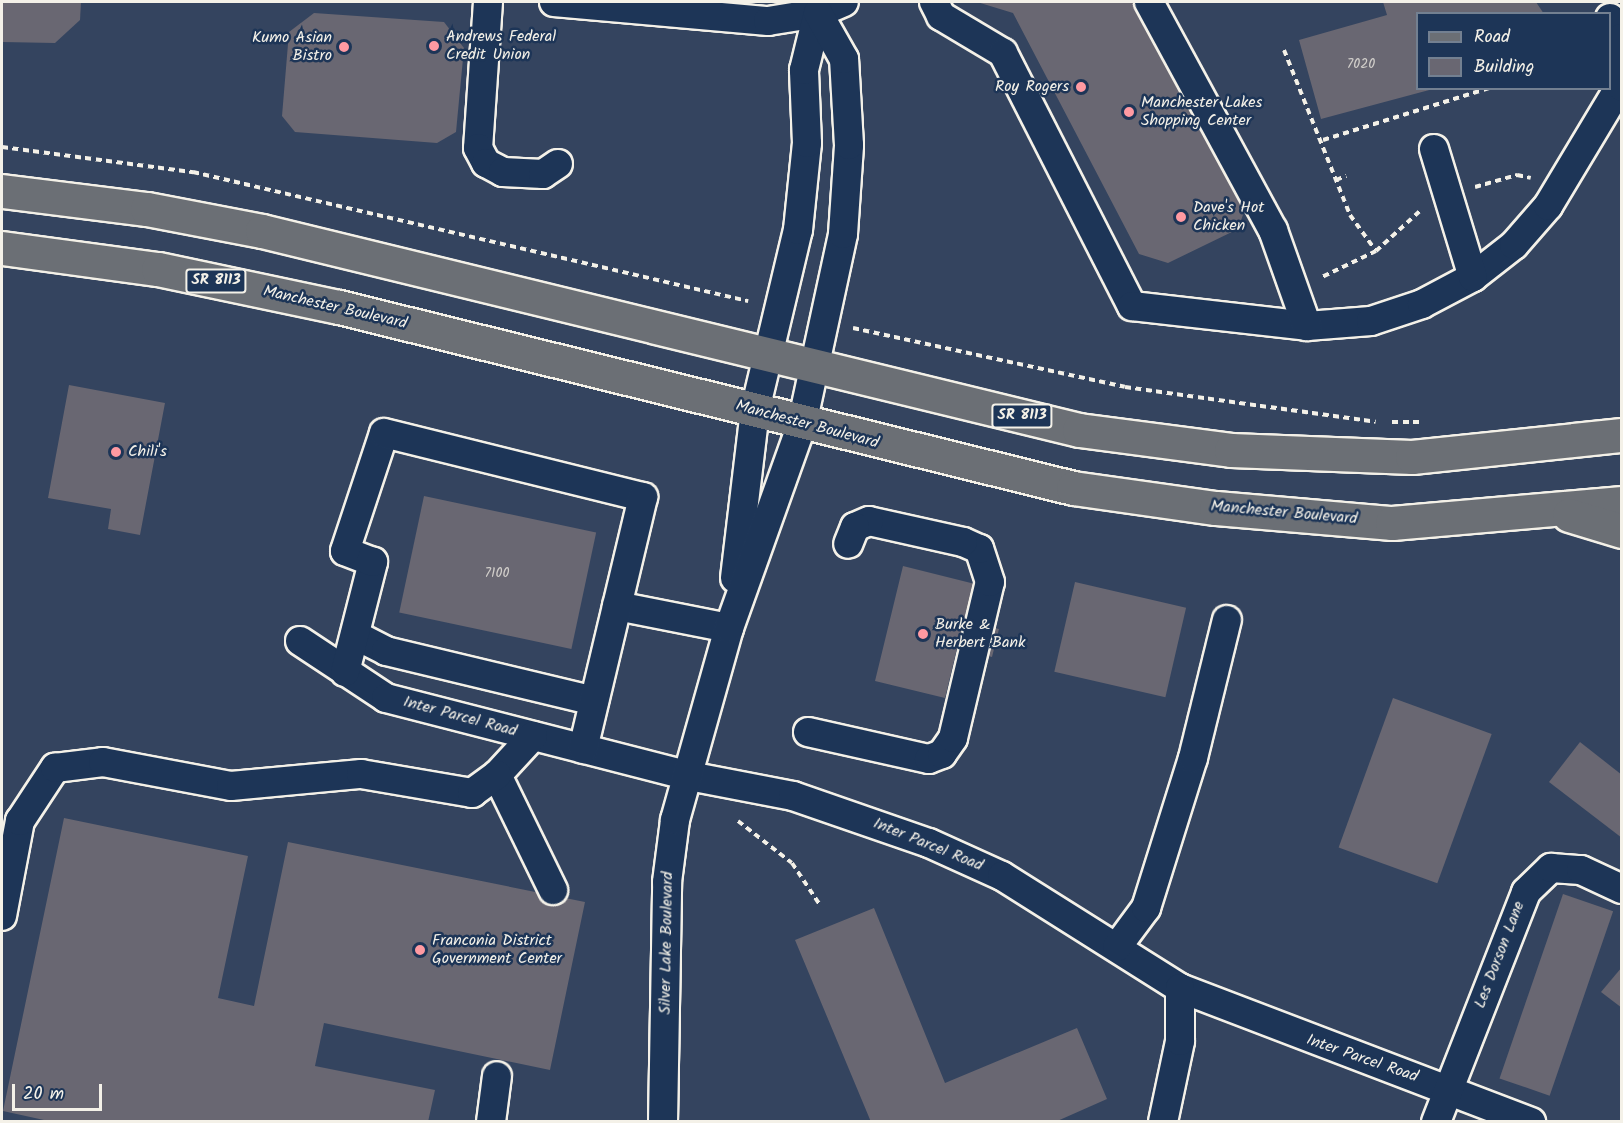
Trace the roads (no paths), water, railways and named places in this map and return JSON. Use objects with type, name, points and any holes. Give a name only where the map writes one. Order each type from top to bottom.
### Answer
[{"type":"main road","points":[[2,178],[52,195]]},
{"type":"main road","name":"SR 8113","points":[[2,191],[52,195],[262,231],[1079,430],[1232,450],[1412,457],[1622,435]]},
{"type":"main road","name":"Manchester Boulevard","points":[[2,248],[158,269],[339,307],[755,410],[802,424],[1073,488],[1216,508],[1392,523],[1622,503]]},
{"type":"main road","points":[[1550,511],[1622,531]]},
{"type":"street","points":[[488,2],[478,148],[486,163],[503,172],[543,174],[558,164]]},
{"type":"street","points":[[554,2],[768,21],[818,13],[844,2]]},
{"type":"street","points":[[934,2],[941,16],[1003,53],[1132,306],[1307,326],[1371,321],[1422,304],[1473,278],[1514,245],[1548,206],[1621,86],[1621,38],[1611,20]]},
{"type":"street","points":[[1149,2],[1273,230],[1307,326]]},
{"type":"street","name":"Silver Lake Boulevard","points":[[729,628],[755,410],[771,355],[798,230],[807,143],[804,70],[818,13]]},
{"type":"street","name":"Silver Lake Boulevard","points":[[663,1122],[667,882],[675,820],[729,628],[802,424],[843,234],[849,145],[844,59],[818,13]]},
{"type":"street","points":[[1434,149],[1473,278]]},
{"type":"street","points":[[345,672],[373,562],[345,551],[384,433],[644,497],[583,749]]},
{"type":"street","points":[[808,732],[929,759],[942,754],[953,738],[990,582],[979,549],[963,542],[869,521],[855,527],[848,544]]},
{"type":"street","points":[[617,606],[729,628]]},
{"type":"street","points":[[1117,947],[1146,908],[1193,758],[1227,620]]},
{"type":"street","points":[[355,635],[386,651],[594,701]]},
{"type":"street","name":"Inter Parcel Road","points":[[300,641],[386,698],[689,776],[794,796],[929,843],[1002,876],[1180,988],[1531,1122]]},
{"type":"street","points":[[2,916],[20,821],[55,768],[103,762],[231,786],[361,774],[472,793],[497,775],[533,736]]},
{"type":"street","points":[[497,775],[553,890]]},
{"type":"street","name":"Les Dorson Lane","points":[[1436,1122],[1526,892],[1551,868],[1581,870],[1622,889]]},
{"type":"street","points":[[1163,1122],[1180,1041],[1180,988]]},
{"type":"street","points":[[490,1122],[497,1076]]},
{"type":"place","name":"Andrews Federal Credit Union","points":[[434,46]]},
{"type":"place","name":"Kumo Asian Bistro","points":[[344,47]]},
{"type":"place","name":"Roy Rogers","points":[[1081,87]]},
{"type":"place","name":"Manchester Lakes Shopping Center","points":[[1129,112]]},
{"type":"place","name":"Dave's Hot Chicken","points":[[1181,217]]},
{"type":"place","name":"Chili's","points":[[116,452]]},
{"type":"place","name":"Burke & Herbert Bank","points":[[923,634]]},
{"type":"place","name":"Franconia District Government Center","points":[[420,950]]}]
